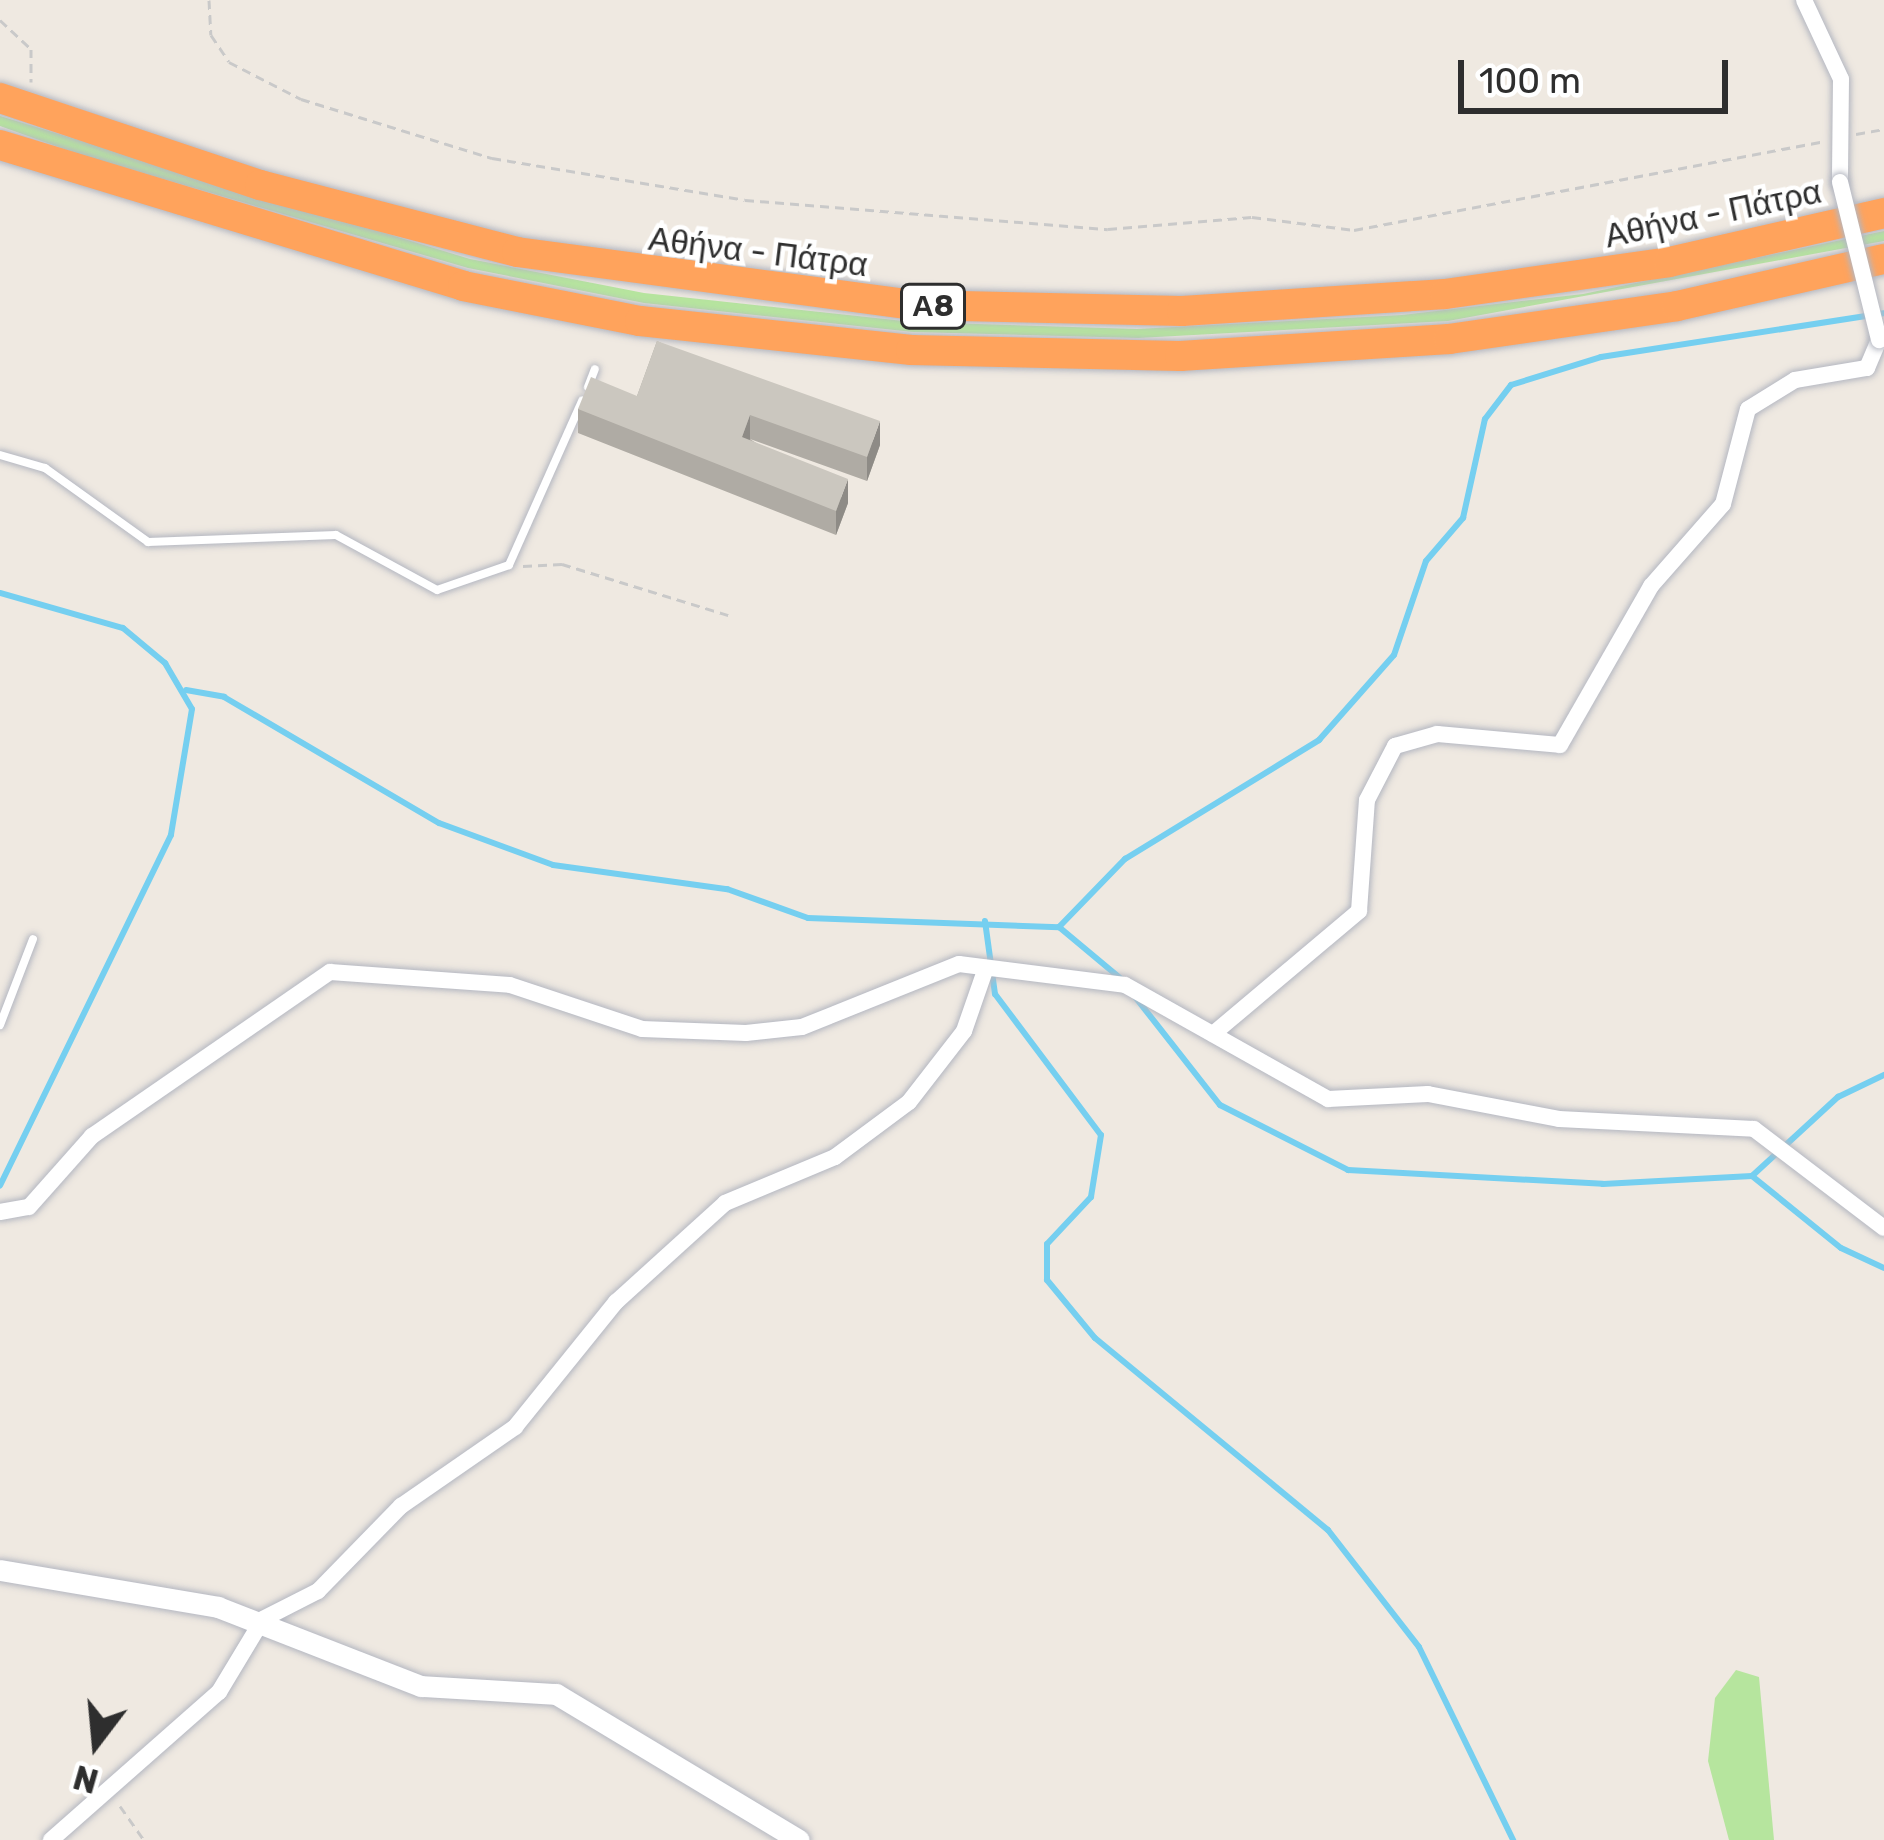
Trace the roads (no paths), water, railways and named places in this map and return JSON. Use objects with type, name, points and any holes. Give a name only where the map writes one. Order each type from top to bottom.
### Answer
[{"type":"highway","name":"Αθήνα - Πάτρα","points":[[0,98],[260,185],[517,252],[916,305],[1160,311],[1424,296],[1603,274],[1884,213]]},
{"type":"highway","name":"Α8","points":[[0,145],[289,240],[507,295],[934,351],[1196,355],[1449,339],[1677,306],[1884,259]]},
{"type":"street","points":[[1214,1034],[1359,911],[1362,820],[1395,746],[1437,734],[1560,745],[1652,586],[1723,504],[1748,409],[1795,380],[1867,368],[1879,340],[1840,182],[1835,139],[1841,79],[1804,0]]},
{"type":"street","points":[[6,1213],[92,1136],[331,972],[543,990],[627,1025],[686,1034],[802,1027],[934,967],[986,968],[1126,985],[1328,1099],[1428,1094],[1558,1119],[1754,1129],[1884,1228]]},
{"type":"street","points":[[50,1840],[111,1781],[219,1692],[263,1619],[318,1591],[401,1506],[502,1439],[616,1302],[725,1203],[835,1157],[909,1102],[964,1031],[986,968]]},
{"type":"street","points":[[0,1570],[138,1586],[263,1619],[401,1681],[579,1703],[738,1813],[799,1840]]},
{"type":"lane","points":[[0,455],[46,468],[148,542],[336,535],[437,590],[509,565],[596,369]]},
{"type":"lane","points":[[0,1025],[33,939]]},
{"type":"waterway","points":[[1059,927],[1125,859],[1319,740],[1394,655],[1426,561],[1463,518],[1485,419],[1511,385],[1601,357],[1884,313]]},
{"type":"waterway","points":[[0,593],[123,628],[165,663],[192,709],[171,835],[0,1186]]},
{"type":"waterway","points":[[186,690],[224,697],[439,823],[553,865],[727,889],[808,918],[1059,927],[1120,978]]},
{"type":"waterway","points":[[985,921],[995,994],[1101,1135],[1091,1197],[1047,1244],[1047,1280],[1095,1338],[1328,1530],[1419,1647],[1513,1840]]},
{"type":"waterway","points":[[1136,998],[1220,1105],[1348,1170],[1603,1184],[1752,1176],[1841,1248],[1884,1268]]},
{"type":"waterway","points":[[1752,1176],[1838,1097],[1884,1075]]}]
